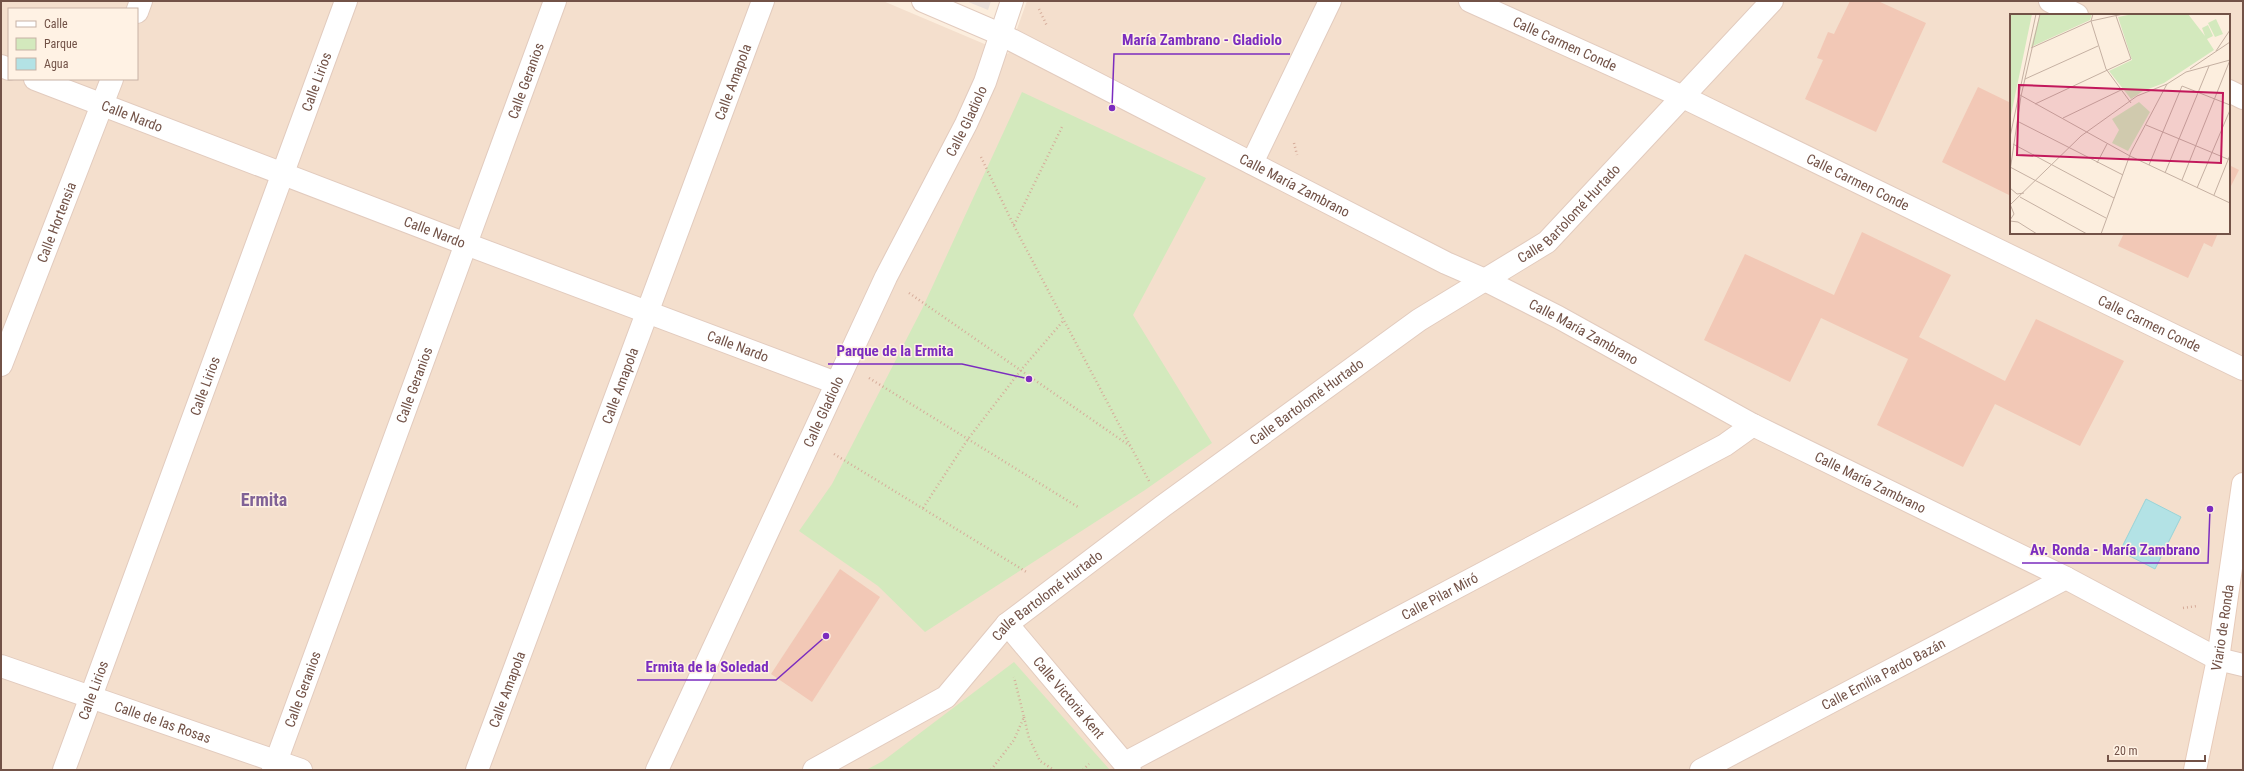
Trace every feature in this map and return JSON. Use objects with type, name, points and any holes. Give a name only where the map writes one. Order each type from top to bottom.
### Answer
[{"type":"street","name":"Calle Lirios","points":[[64,770],[89,697],[281,173],[346,1]]},
{"type":"street","name":"Calle Geranios","points":[[274,766],[556,1]]},
{"type":"street","name":"Calle Amapola","points":[[477,770],[763,1]]},
{"type":"street","name":"Calle María Zambrano","points":[[923,1],[1000,34],[1440,259],[1558,317],[1753,426],[2066,578],[2218,659],[2243,665]]},
{"type":"street","name":"Calle Gladiolo","points":[[657,770],[886,277],[966,124],[985,82],[1012,1]]},
{"type":"street","points":[[1252,163],[1330,1]]},
{"type":"street","name":"Calle Carmen Conde","points":[[1470,1],[1683,96],[2243,369]]},
{"type":"street","name":"Calle Bartolomé Hurtado","points":[[814,770],[946,697],[1007,624],[1163,506],[1419,320],[1547,242],[1772,1]]},
{"type":"street","points":[[2050,1],[2075,14]]},
{"type":"street","name":"Calle Nardo","points":[[38,80],[647,312],[841,373]]},
{"type":"street","name":"Calle Hortensia","points":[[1,365],[112,80]]},
{"type":"street","points":[[2230,92],[2243,98]]},
{"type":"street","name":"Calle Pilar Miró","points":[[1128,767],[1725,445],[1753,426]]},
{"type":"street","name":"Viario de Ronda","points":[[2195,770],[2218,659],[2243,484]]},
{"type":"street","name":"Calle Emilia Pardo Bazán","points":[[1701,770],[2066,578]]},
{"type":"street","name":"Calle Victoria Kent","points":[[1007,624],[1128,767]]},
{"type":"street","name":"Calle de las Rosas","points":[[1,666],[274,766],[301,770]]},
{"type":"path","points":[[966,124],[1014,226],[1163,506]]},
{"type":"path","points":[[1014,226],[1063,125]]},
{"type":"path","points":[[886,277],[1131,446]]},
{"type":"path","points":[[923,508],[968,439],[1020,370],[1064,320]]},
{"type":"path","points":[[841,373],[968,439],[1078,507]]},
{"type":"path","points":[[810,439],[1054,589]]},
{"type":"path","points":[[1013,670],[1029,738],[1040,761],[1054,770]]},
{"type":"path","points":[[991,770],[1014,740],[1024,717]]},
{"type":"shaded area","points":[[1,1],[883,1],[1008,54],[1027,1],[2243,1],[2243,770],[1,770]]},
{"type":"shaded area","points":[[966,1],[991,1],[988,10]]},
{"type":"green space","points":[[1022,92],[1206,178],[1133,315],[1212,443],[1145,490],[925,632],[878,586],[799,531],[832,484],[922,309]]},
{"type":"green space","points":[[1014,662],[1110,770],[866,770],[883,761]]},
{"type":"water","points":[[2146,499],[2181,517],[2155,569],[2120,551]]},
{"type":"building","points":[[1850,1],[1878,1],[1926,23],[1876,132],[1805,99],[1823,60],[1817,58],[1828,32],[1834,34]]},
{"type":"building","points":[[1978,87],[2010,103],[2010,196],[1942,162]]},
{"type":"building","points":[[2230,166],[2239,170],[2230,188]]},
{"type":"building","points":[[1862,232],[1951,275],[1919,337],[2005,381],[2036,319],[2124,361],[2080,446],[1995,404],[1963,467],[1877,425],[1908,359],[1821,318],[1790,382],[1704,340],[1745,254],[1834,295]]},
{"type":"building","points":[[2124,234],[2218,234],[2212,247],[2204,243],[2188,278],[2118,246]]},
{"type":"building","points":[[840,569],[880,597],[812,702],[771,674]]},
{"type":"place","name":"María Zambrano - Gladiolo","points":[[1112,108]]},
{"type":"place","name":"Parque de la Ermita","points":[[1029,379]]},
{"type":"place","name":"Av. Ronda - María Zambrano","points":[[2210,509]]},
{"type":"place","name":"Ermita de la Soledad","points":[[826,636]]},
{"type":"district","name":"Ermita","points":[[264,499]]}]
